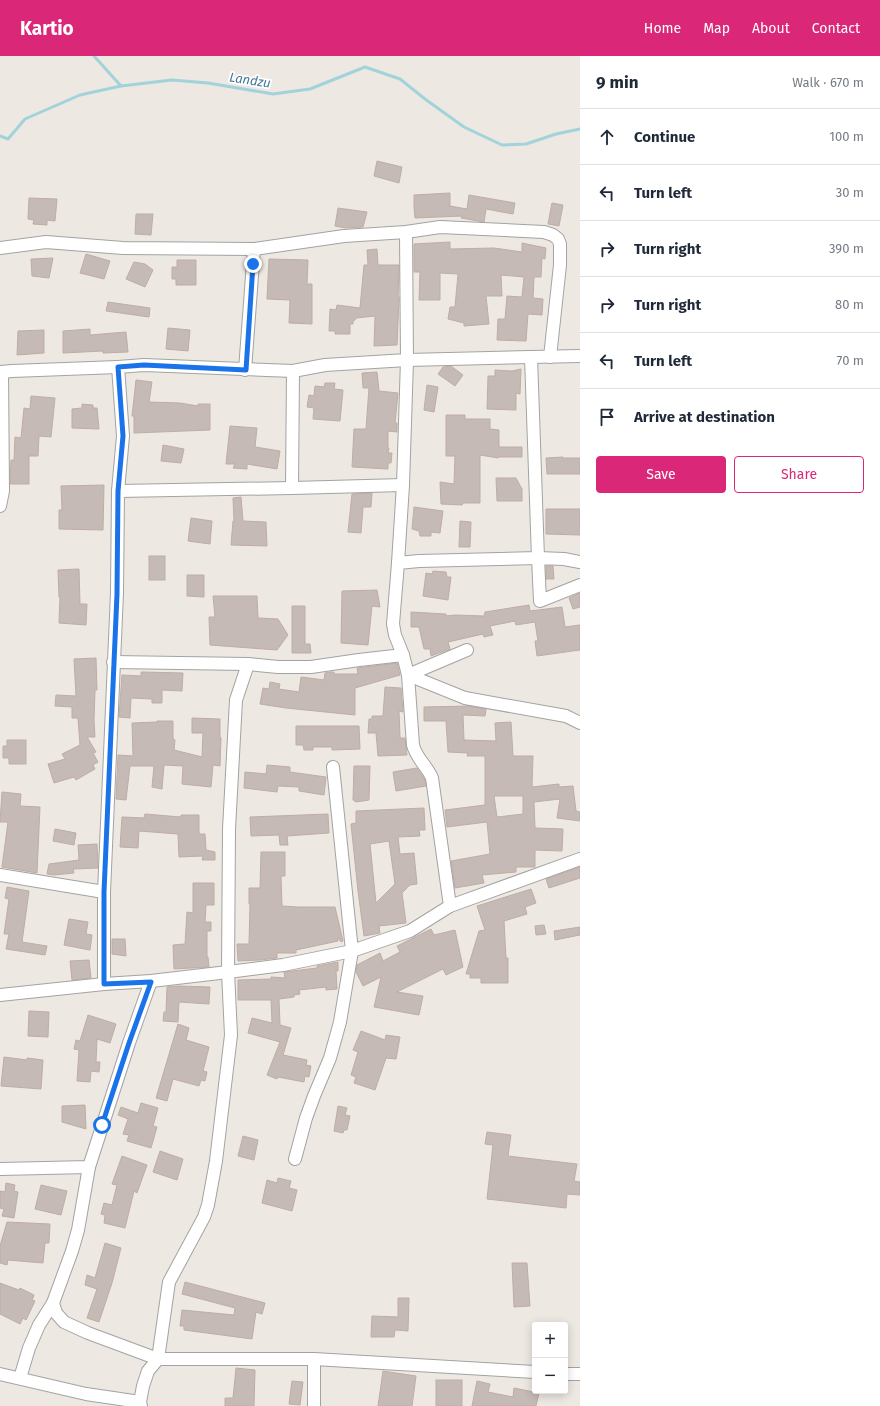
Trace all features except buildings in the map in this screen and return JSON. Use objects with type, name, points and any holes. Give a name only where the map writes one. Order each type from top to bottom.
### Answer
[{"type":"street","points":[[0,248],[46,242],[123,248],[254,249],[344,236],[406,232],[440,227],[544,232],[553,235],[558,239],[560,244],[560,265],[550,357]]},
{"type":"street","points":[[406,232],[407,360],[403,485],[393,624],[408,675],[415,752],[432,778],[450,906]]},
{"type":"street","points":[[246,370],[254,249]]},
{"type":"street","points":[[0,506],[3,491],[1,372],[144,365],[293,371],[325,366],[407,360],[580,356]]},
{"type":"street","points":[[531,357],[540,601],[580,585]]},
{"type":"street","points":[[104,984],[104,892],[117,594],[118,491],[123,436],[118,367]]},
{"type":"street","points":[[292,488],[293,371]]},
{"type":"street","points":[[118,491],[403,485]]},
{"type":"street","points":[[398,563],[418,561],[538,558],[564,559],[580,562]]},
{"type":"street","points":[[408,675],[467,650]]},
{"type":"street","points":[[113,662],[248,664],[278,667],[311,667],[403,655]]},
{"type":"street","points":[[0,1374],[86,1394],[140,1404],[143,1386],[148,1371],[158,1359],[169,1282],[204,1217],[208,1205],[215,1168],[231,1035],[228,972],[229,829],[236,700],[248,664]]},
{"type":"street","points":[[408,675],[465,698],[566,716],[580,723]]},
{"type":"street","points":[[296,1159],[306,1118],[330,1058],[340,1022],[352,951],[333,767]]},
{"type":"street","points":[[0,995],[104,984],[151,982],[282,965],[352,951],[410,931],[450,906],[580,859]]},
{"type":"street","points":[[0,875],[104,892]]},
{"type":"street","points":[[20,1378],[29,1348],[53,1303],[72,1251],[78,1230],[89,1167],[129,1043],[151,982]]},
{"type":"street","points":[[0,1169],[89,1167]]},
{"type":"street","points":[[53,1303],[56,1313],[64,1322],[88,1333],[158,1359],[314,1358],[532,1372]]},
{"type":"street","points":[[314,1358],[314,1406]]},
{"type":"street","points":[[568,1374],[580,1374]]},
{"type":"waterway","points":[[94,56],[121,86]]},
{"type":"waterway","name":"Landzu","points":[[0,136],[8,139],[25,119],[80,95],[121,86],[172,80],[208,83],[273,94],[310,89],[365,67],[400,79],[464,127],[502,145],[526,144],[556,134],[580,129]]},
{"type":"route","points":[[102,1125],[151,982],[104,984],[104,892],[112,677],[117,594],[118,491],[123,436],[118,367],[144,365],[246,370],[253,264]]}]
